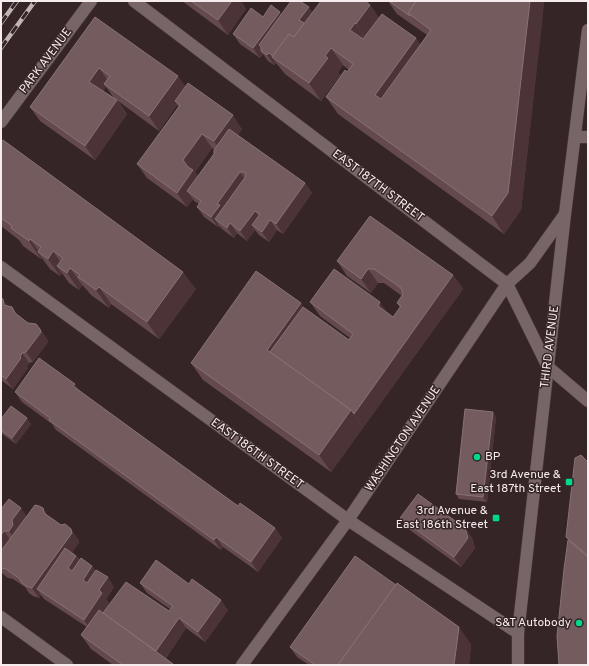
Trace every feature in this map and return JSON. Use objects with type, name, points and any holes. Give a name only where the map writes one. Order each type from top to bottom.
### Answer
[{"type":"street","name":"PARK AVENUE","points":[[1,122],[91,1]]},
{"type":"street","name":"EAST 187TH STREET","points":[[134,1],[507,284],[548,367],[588,401]]},
{"type":"street","name":"THIRD AVENUE","points":[[518,665],[518,633],[565,214],[588,30]]},
{"type":"street","points":[[575,137],[588,137]]},
{"type":"street","name":"WASHINGTON AVENUE","points":[[242,665],[348,520],[507,284],[530,263],[565,214]]},
{"type":"street","name":"EAST 186TH STREET","points":[[1,267],[348,520],[518,633]]},
{"type":"street","points":[[1,617],[67,665]]},
{"type":"building","points":[[191,1],[232,1],[218,20]]},
{"type":"building","points":[[291,1],[300,1],[309,7],[299,20],[304,23],[294,37],[289,34],[273,56],[269,53],[267,55],[261,51],[261,47],[259,45]]},
{"type":"building","points":[[321,1],[365,1],[370,5],[350,30],[363,39],[382,14],[416,38],[375,95],[381,99],[431,30],[408,13],[416,1],[530,1],[508,193],[492,216],[326,97],[345,70],[347,72],[353,64],[331,48],[325,56],[328,58],[309,83],[272,57],[289,34],[294,37]]},
{"type":"building","points":[[389,1],[416,1],[408,13],[410,16]]},
{"type":"building","points":[[271,5],[280,12],[253,48],[233,34],[251,8],[263,17]]},
{"type":"building","points":[[95,17],[178,76],[149,116],[104,84],[110,76],[99,68],[89,82],[117,100],[85,146],[30,107]]},
{"type":"building","points":[[188,83],[233,115],[214,141],[202,134],[183,160],[188,167],[193,170],[177,193],[137,164],[180,105],[175,101]]},
{"type":"building","points":[[229,129],[305,183],[276,224],[270,220],[262,232],[252,225],[260,214],[255,211],[240,231],[230,223],[227,228],[215,219],[246,176],[245,172],[240,172],[217,204],[220,205],[211,217],[197,207],[201,201],[187,191],[214,154],[214,150]]},
{"type":"building","points":[[3,140],[183,272],[147,322],[99,287],[96,290],[78,277],[80,275],[70,268],[67,273],[57,266],[63,258],[53,251],[48,259],[38,252],[41,247],[30,239],[29,241],[11,228],[12,226],[1,218],[1,143]]},
{"type":"building","points":[[370,216],[453,275],[354,414],[351,410],[270,352],[303,307],[349,340],[353,334],[310,302],[334,269],[380,302],[378,306],[393,317],[401,306],[397,303],[403,294],[401,288],[374,269],[368,269],[361,279],[337,261]]},
{"type":"building","points":[[256,271],[301,303],[267,350],[351,410],[319,455],[191,363]]},
{"type":"building","points":[[1,298],[3,299],[4,305],[12,307],[15,313],[28,323],[36,324],[41,332],[26,352],[22,353],[21,358],[6,379],[1,375]]},
{"type":"building","points":[[39,358],[75,384],[73,386],[238,506],[240,503],[275,528],[251,562],[216,537],[214,540],[49,420],[50,418],[15,392]]},
{"type":"building","points":[[11,406],[27,418],[12,438],[1,430],[1,419]]},
{"type":"building","points":[[465,409],[493,412],[483,497],[456,494]]},
{"type":"building","points":[[581,455],[588,462],[588,556],[566,537],[575,458]]},
{"type":"building","points":[[418,494],[465,528],[468,538],[454,557],[400,518]]},
{"type":"building","points":[[9,499],[21,508],[12,520],[13,525],[9,531],[4,531],[1,535],[1,509]]},
{"type":"building","points":[[35,505],[43,508],[44,513],[61,525],[65,524],[71,529],[72,533],[32,588],[26,586],[20,579],[6,569],[1,568],[1,551]]},
{"type":"building","points":[[568,540],[588,557],[588,665],[559,665],[557,636]]},
{"type":"building","points":[[65,548],[76,556],[68,568],[72,571],[81,558],[92,566],[83,580],[87,583],[96,570],[108,577],[99,590],[102,593],[84,620],[37,589]]},
{"type":"building","points":[[355,556],[396,585],[338,665],[315,665],[290,647]]},
{"type":"building","points":[[156,560],[189,584],[192,579],[221,600],[198,632],[179,618],[156,651],[103,613],[126,582],[169,611],[173,606],[140,583]]},
{"type":"building","points":[[397,583],[459,627],[454,665],[338,665]]},
{"type":"building","points":[[99,610],[173,664],[123,665],[81,635]]},
{"type":"railway","points":[[1,23],[17,1]]},
{"type":"railway","points":[[1,48],[35,1]]},
{"type":"place","name":"BP","points":[[477,457]]},
{"type":"place","name":"3rd Avenue & East 187th Street","points":[[569,482]]},
{"type":"place","name":"3rd Avenue & East 186th Street","points":[[496,518]]},
{"type":"place","name":"S&T Autobody","points":[[579,623]]}]
